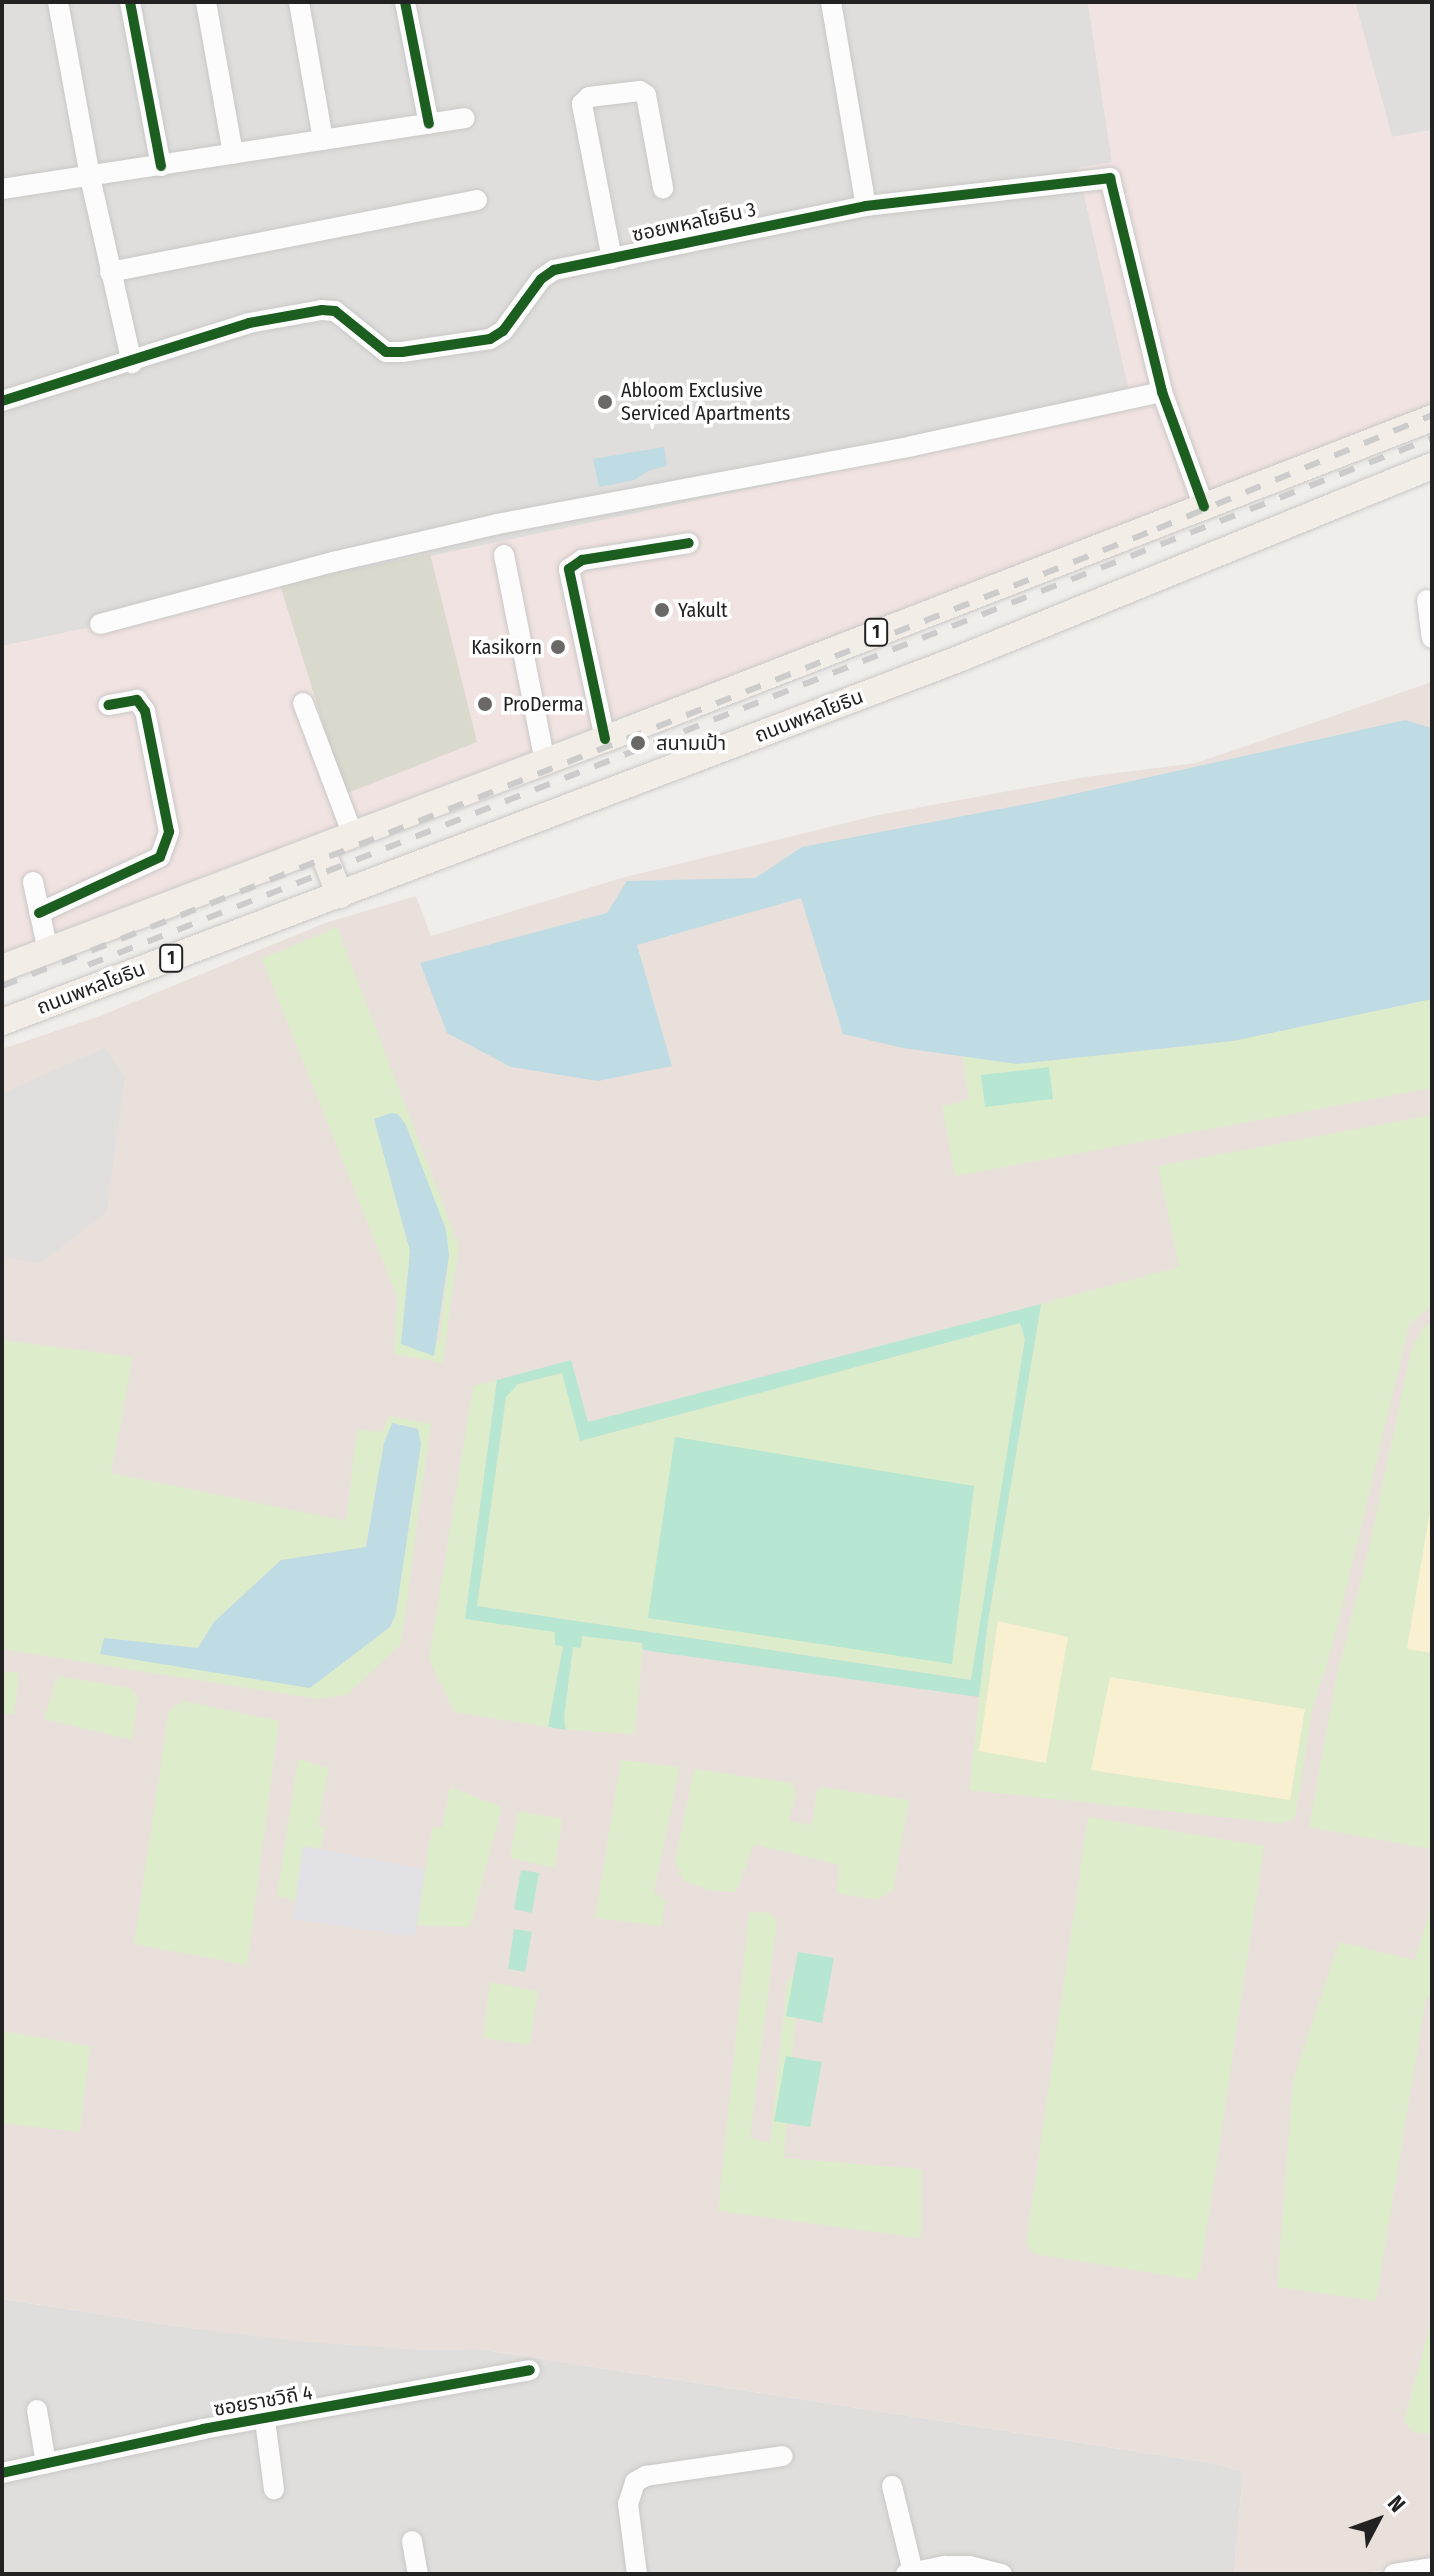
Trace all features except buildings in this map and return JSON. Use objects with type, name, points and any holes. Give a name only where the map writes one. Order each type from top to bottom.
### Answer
[{"type":"main road","name":"1","points":[[2,968],[605,739],[1432,418]]},
{"type":"main road","name":"ถนนพหลโยธิน","points":[[2,1022],[961,658],[1222,549],[1432,466]]},
{"type":"main road","points":[[1204,507],[1222,549]]},
{"type":"main road","points":[[321,848],[340,895]]},
{"type":"street","points":[[58,2],[90,177],[132,363]]},
{"type":"street","points":[[130,2],[161,166]]},
{"type":"street","points":[[206,2],[233,154]]},
{"type":"street","points":[[299,2],[323,140]]},
{"type":"street","points":[[405,2],[429,124]]},
{"type":"street","points":[[831,2],[866,206]]},
{"type":"street","points":[[612,259],[582,104],[589,97],[640,91],[646,95],[663,188]]},
{"type":"street","points":[[2,189],[465,118]]},
{"type":"street","name":"ซอยพหลโยธิน 3","points":[[2,401],[132,363],[249,323],[322,310],[335,311],[386,352],[490,339],[503,331],[541,279],[554,270],[866,206],[1110,178],[1162,392],[1204,507]]},
{"type":"street","points":[[110,272],[477,200]]},
{"type":"street","points":[[100,624],[333,562],[497,524],[912,446],[1162,392]]},
{"type":"street","points":[[605,739],[569,569],[582,560],[689,543]]},
{"type":"street","points":[[504,555],[545,762]]},
{"type":"street","points":[[1427,600],[1432,638]]},
{"type":"street","points":[[39,913],[132,873],[160,857],[169,832],[145,711],[137,700],[108,705]]},
{"type":"street","points":[[303,703],[353,835]]},
{"type":"street","points":[[33,882],[48,951]]},
{"type":"street","name":"ซอยราชวิถี 4","points":[[2,2473],[530,2370]]},
{"type":"street","points":[[37,2410],[46,2463]]},
{"type":"street","points":[[265,2420],[274,2489]]},
{"type":"street","points":[[637,2574],[628,2504],[635,2482],[646,2476],[783,2456]]},
{"type":"street","points":[[892,2486],[909,2573],[945,2566],[969,2566],[1002,2574]]},
{"type":"street","points":[[412,2541],[418,2574]]},
{"type":"street","points":[[1394,2574],[1432,2568]]},
{"type":"shaded area","points":[[2,2],[1088,2],[1112,162],[1078,168],[1134,409],[2,646]]},
{"type":"shaded area","points":[[1088,2],[1355,2],[1392,137],[1432,130],[1432,409],[2,953],[2,646],[1133,409],[1078,168],[1112,162]]},
{"type":"shaded area","points":[[1355,2],[1432,2],[1432,130],[1392,137]]},
{"type":"shaded area","points":[[430,554],[477,742],[345,794],[280,585]]},
{"type":"shaded area","points":[[1432,682],[1432,2563],[1356,2574],[1234,2574],[1243,2471],[1210,2463],[478,2349],[424,2350],[307,2342],[181,2327],[2,2299],[2,1049],[100,1016],[325,923],[416,896],[431,936],[625,877],[878,815],[1085,777],[1196,763]]},
{"type":"shaded area","points":[[105,1048],[125,1077],[107,1212],[40,1264],[2,1256],[2,1093]]},
{"type":"shaded area","points":[[303,1846],[425,1869],[415,1937],[293,1919]]},
{"type":"shaded area","points":[[2,2299],[181,2327],[424,2350],[478,2349],[1210,2463],[1243,2471],[1234,2574],[2,2574]]},
{"type":"green space","points":[[337,927],[459,1246],[443,1363],[394,1354],[397,1296],[262,959]],"holes":[[[374,1119],[406,1125],[446,1230],[449,1255],[439,1345]]]},
{"type":"green space","points":[[1432,999],[1432,1088],[955,1176],[942,1107],[969,1099],[962,1054],[1017,1064],[1233,1041]]},
{"type":"green space","points":[[1049,1067],[1053,1099],[985,1107],[981,1075]]},
{"type":"green space","points":[[1432,1115],[1432,1305],[1409,1325],[1333,1644],[1312,1711],[1295,1819],[1280,1823],[969,1790],[988,1621],[1041,1304],[1179,1267],[1158,1166]]},
{"type":"green space","points":[[1041,1304],[988,1621],[979,1697],[643,1650],[642,1643],[582,1636],[581,1648],[573,1647],[564,1717],[566,1730],[548,1727],[563,1646],[555,1645],[555,1632],[465,1619],[497,1380],[571,1360],[588,1422]],"holes":[[[1020,1323],[1025,1339],[971,1680],[477,1606],[506,1397],[518,1384],[562,1373],[580,1441]]]},
{"type":"green space","points":[[1432,1321],[1432,1849],[1309,1827],[1336,1679],[1369,1548],[1411,1351],[1422,1329]]},
{"type":"green space","points":[[1020,1323],[1025,1339],[972,1680],[477,1606],[506,1396],[518,1384],[562,1373],[580,1441]]},
{"type":"green space","points":[[2,1340],[133,1357],[111,1473],[346,1521],[357,1430],[382,1432],[389,1416],[431,1424],[401,1644],[347,1695],[318,1699],[2,1649]],"holes":[[[392,1424],[418,1429],[309,1688],[104,1638],[198,1648],[214,1622],[281,1560],[366,1547],[384,1443]]]},
{"type":"green space","points":[[497,1380],[465,1618],[556,1632],[563,1645],[548,1727],[454,1712],[429,1659],[473,1386]]},
{"type":"green space","points":[[675,1437],[974,1486],[952,1664],[648,1618]]},
{"type":"green space","points":[[581,1636],[643,1643],[635,1734],[566,1730],[564,1718],[573,1647]]},
{"type":"green space","points":[[2,1671],[19,1673],[14,1715],[2,1713]]},
{"type":"green space","points":[[57,1676],[131,1688],[138,1697],[132,1740],[44,1719]]},
{"type":"green space","points":[[184,1701],[279,1721],[247,1965],[134,1944],[169,1710]]},
{"type":"green space","points":[[298,1759],[329,1768],[318,1826],[325,1827],[321,1850],[303,1847],[295,1902],[277,1895]]},
{"type":"green space","points":[[621,1760],[680,1767],[654,1892],[665,1900],[662,1926],[595,1918]]},
{"type":"green space","points":[[694,1769],[792,1783],[796,1792],[789,1821],[812,1825],[816,1792],[821,1787],[909,1800],[893,1890],[877,1900],[837,1893],[839,1865],[754,1844],[736,1892],[713,1891],[684,1881],[675,1862]]},
{"type":"green space","points":[[450,1787],[502,1807],[470,1927],[417,1925],[432,1827],[442,1828]]},
{"type":"green space","points":[[518,1811],[562,1819],[555,1868],[510,1858]]},
{"type":"green space","points":[[1088,1817],[1264,1846],[1201,2268],[1196,2280],[1035,2254],[1026,2243]]},
{"type":"green space","points":[[521,1870],[539,1873],[532,1913],[514,1909]]},
{"type":"green space","points":[[1432,1903],[1432,1997],[1426,1998],[1376,2301],[1277,2287],[1293,2080],[1339,1942],[1415,1960]]},
{"type":"green space","points":[[749,1911],[770,1913],[777,1921],[750,2138],[770,2143],[787,1981],[799,1973],[784,2158],[921,2169],[921,2238],[718,2211]]},
{"type":"green space","points":[[514,1929],[532,1932],[525,1972],[508,1969]]},
{"type":"green space","points":[[798,1952],[834,1958],[822,2023],[786,2016]]},
{"type":"green space","points":[[490,1982],[538,1991],[530,2045],[483,2038]]},
{"type":"green space","points":[[2,2031],[90,2046],[80,2132],[2,2123]]},
{"type":"green space","points":[[786,2056],[822,2062],[810,2127],[774,2121]]},
{"type":"green space","points":[[1432,2318],[1432,2435],[1413,2432],[1404,2421]]},
{"type":"sand","points":[[1432,1498],[1432,1653],[1407,1649]]},
{"type":"sand","points":[[998,1621],[1068,1637],[1046,1763],[979,1751]]},
{"type":"sand","points":[[1110,1677],[1305,1709],[1290,1800],[1091,1770]]},
{"type":"water","points":[[664,447],[667,466],[650,470],[634,480],[599,487],[593,459]]},
{"type":"water","points":[[1405,720],[1432,728],[1432,999],[1233,1041],[1017,1064],[903,1048],[843,1034],[801,898],[637,945],[672,1066],[598,1081],[511,1067],[447,1033],[420,963],[607,913],[627,881],[755,878],[802,847],[1047,800]]},
{"type":"water","points":[[391,1113],[398,1114],[406,1125],[446,1230],[449,1255],[434,1356],[401,1344],[410,1251],[374,1119]]},
{"type":"water","points":[[392,1423],[418,1429],[421,1444],[396,1613],[390,1627],[310,1688],[100,1654],[104,1638],[198,1648],[214,1622],[281,1560],[366,1547],[384,1443]]},
{"type":"railway","points":[[2,986],[1157,529],[1432,415]]},
{"type":"railway","points":[[88,965],[1432,438]]},
{"type":"cycle path","points":[[130,2],[161,166]]},
{"type":"cycle path","points":[[405,2],[429,124]]},
{"type":"cycle path","points":[[2,401],[249,323],[322,310],[335,311],[386,352],[490,339],[503,331],[541,279],[554,270],[866,206],[1110,178],[1162,392],[1204,507]]},
{"type":"cycle path","points":[[605,739],[569,569],[582,560],[689,543]]},
{"type":"cycle path","points":[[39,913],[160,857],[169,832],[145,711],[137,700],[108,705]]},
{"type":"cycle path","points":[[2,2473],[203,2429],[530,2370]]},
{"type":"place","name":"Abloom Exclusive Serviced Apartments","points":[[605,402]]},
{"type":"place","name":"Yakult","points":[[662,610]]},
{"type":"place","name":"Kasikorn","points":[[558,647]]},
{"type":"place","name":"ProDerma","points":[[485,704]]},
{"type":"place","name":"สนามเป้า","points":[[638,743]]}]
